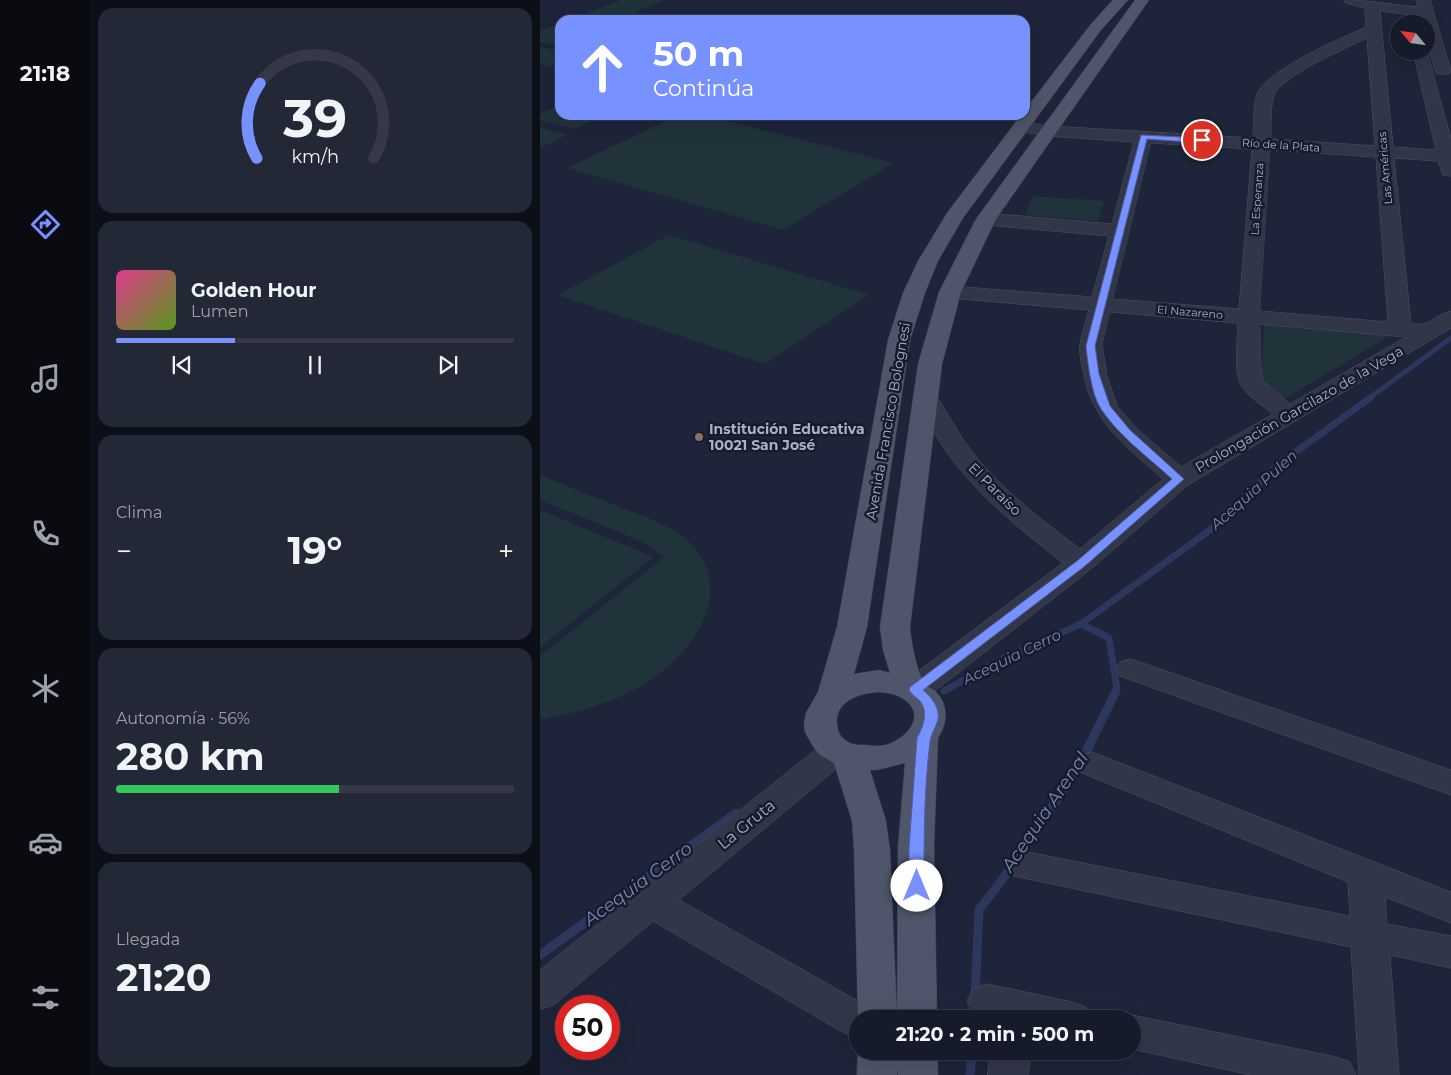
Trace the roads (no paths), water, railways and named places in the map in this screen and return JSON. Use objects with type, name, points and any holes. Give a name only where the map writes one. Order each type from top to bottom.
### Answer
[{"type":"main road","name":"Avenida Francisco Bolognesi","points":[[1030,116],[1096,27],[1121,0]]},
{"type":"main road","points":[[913,689],[899,658],[895,642],[895,627],[930,364],[950,292],[986,219],[1142,0]]},
{"type":"main road","name":"Avenida Francisco Bolognesi","points":[[833,696],[852,627],[899,340],[914,293],[928,261],[954,217],[1027,120]]},
{"type":"main road","points":[[871,681],[896,682],[913,689],[926,700],[931,712],[931,726],[924,738],[912,748],[889,757],[864,759],[842,753],[826,742],[820,731],[819,718],[824,706],[833,696],[847,687],[871,681]]},
{"type":"main road","points":[[917,1010],[916,848],[924,738]]},
{"type":"main road","points":[[842,753],[860,788],[869,821],[872,850],[877,1010]]},
{"type":"main road","points":[[877,1060],[877,1075]]},
{"type":"main road","points":[[917,1060],[918,1075]]},
{"type":"street","points":[[1351,0],[1377,7],[1422,13],[1448,83]]},
{"type":"street","name":"Las Américas","points":[[1377,7],[1373,29],[1400,330]]},
{"type":"street","name":"La Esperanza","points":[[1289,414],[1252,383],[1249,370],[1249,317],[1265,94],[1271,85],[1286,74],[1373,29]]},
{"type":"street","points":[[1436,52],[1451,174]]},
{"type":"street","name":"Río de la Plata","points":[[1022,127],[1049,131],[1449,156]]},
{"type":"street","points":[[1144,137],[1091,346],[1094,374],[1105,407],[1126,432],[1179,479]]},
{"type":"street","points":[[986,219],[1120,232]]},
{"type":"street","name":"El Nazareno","points":[[950,292],[1400,330],[1441,325]]},
{"type":"street","name":"Prolongación Garcilazo de la Vega","points":[[913,689],[1081,563],[1179,479],[1441,325]]},
{"type":"street","name":"El Paraíso","points":[[926,399],[967,462],[990,488],[1027,521],[1081,563]]},
{"type":"street","points":[[1131,670],[1451,783]]},
{"type":"street","name":"La Gruta","points":[[540,993],[651,902],[842,753]]},
{"type":"street","points":[[1092,764],[1451,908]]},
{"type":"street","points":[[1026,866],[1451,952]]},
{"type":"street","points":[[1365,874],[1379,1075]]},
{"type":"street","points":[[651,902],[849,1016]]},
{"type":"street","points":[[1141,1034],[1336,1075]]},
{"type":"street","points":[[1008,1075],[1010,1060]]},
{"type":"waterway","name":"Acequia Pulen","points":[[1368,399],[1451,338]]},
{"type":"waterway","name":"Acequia Pulen","points":[[1081,624],[1210,530],[1279,464],[1370,398]]},
{"type":"waterway","name":"Acequia Cerro","points":[[944,691],[1004,658],[1081,624]]},
{"type":"waterway","name":"Acequia Arenal","points":[[1081,624],[1109,638],[1116,691]]},
{"type":"waterway","name":"Acequia Arenal","points":[[974,1010],[979,910],[1008,872],[1077,770],[1116,691]]},
{"type":"waterway","name":"Acequia Cerro","points":[[540,955],[736,813]]},
{"type":"waterway","name":"Acequia Arenal","points":[[970,1075],[971,1060]]},
{"type":"place","name":"Institución Educativa 10021 San José","points":[[699,437]]}]
